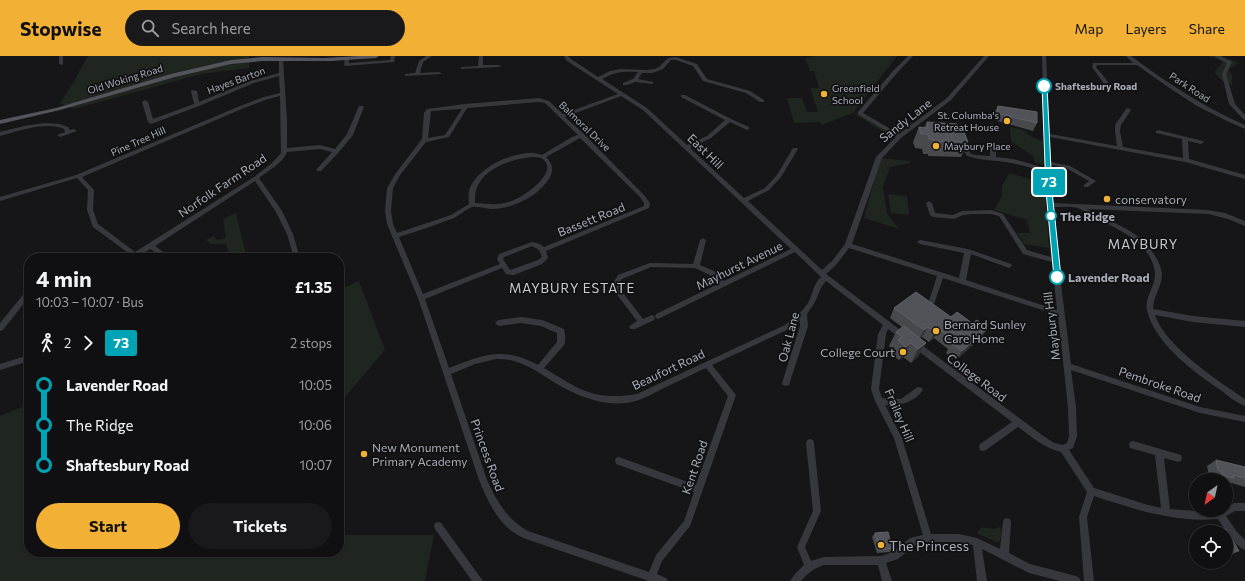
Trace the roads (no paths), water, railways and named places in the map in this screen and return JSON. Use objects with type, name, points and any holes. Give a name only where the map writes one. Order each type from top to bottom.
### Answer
[{"type":"main road","name":"Old Woking Road","points":[[0,122],[17,120],[44,113],[177,73],[232,62],[255,58],[347,58],[376,56]]},
{"type":"street","points":[[61,56],[61,64]]},
{"type":"street","points":[[347,58],[346,65],[392,62],[393,56]]},
{"type":"street","points":[[417,74],[421,61],[430,56]]},
{"type":"street","points":[[480,66],[481,56]]},
{"type":"street","name":"East Hill","points":[[566,56],[569,60],[645,109],[687,147],[794,250],[824,276]]},
{"type":"street","points":[[900,137],[860,113],[895,72],[911,56]]},
{"type":"street","name":"Sandy Lane","points":[[824,276],[848,245],[876,162],[883,151],[949,99],[987,56]]},
{"type":"street","name":"Maybury Hill","points":[[1044,56],[1048,163],[1055,260],[1068,366],[1073,436],[1070,445],[1064,448]]},
{"type":"street","name":"Park Road","points":[[1128,56],[1215,114],[1245,127]]},
{"type":"street","points":[[1216,56],[1230,62],[1224,74],[1231,101],[1235,108],[1245,118]]},
{"type":"street","points":[[281,59],[284,150],[320,147],[337,151]]},
{"type":"street","points":[[598,79],[610,72],[622,69],[641,71],[656,70],[662,67],[670,59],[679,59],[695,65],[706,80],[748,92],[762,101]]},
{"type":"street","points":[[1106,83],[1094,67],[1095,64],[1139,64]]},
{"type":"street","points":[[463,68],[499,66]]},
{"type":"street","points":[[635,80],[641,71]]},
{"type":"street","points":[[407,75],[439,73]]},
{"type":"street","name":"Hayes Barton","points":[[145,102],[151,122],[252,82],[282,74]]},
{"type":"street","points":[[624,84],[635,80],[651,83]]},
{"type":"street","name":"Hayes Barton","points":[[194,91],[197,105]]},
{"type":"street","name":"Pine Tree Hill","points":[[0,199],[78,176],[242,107],[282,94]]},
{"type":"street","points":[[563,116],[622,94]]},
{"type":"street","points":[[683,96],[747,128]]},
{"type":"street","name":"Balmoral Drive","points":[[425,140],[428,110],[543,100],[563,116],[642,196],[647,203],[647,207]]},
{"type":"street","points":[[464,106],[464,110],[447,136],[425,140],[398,174],[390,188],[388,211],[390,224],[396,236],[455,215],[472,205],[489,207],[522,199],[546,178],[550,166],[548,161],[544,156],[539,154],[527,155],[508,160],[494,166],[480,176],[473,187],[471,198],[472,205]]},
{"type":"street","points":[[319,170],[350,135],[361,107]]},
{"type":"street","points":[[1120,148],[1117,128],[1119,122],[1125,117],[1128,110]]},
{"type":"street","points":[[15,130],[17,120]]},
{"type":"street","points":[[687,147],[708,136],[729,120]]},
{"type":"street","points":[[0,134],[15,130],[57,124],[71,132],[60,135]]},
{"type":"street","points":[[1158,132],[1201,142]]},
{"type":"street","points":[[544,156],[574,138],[582,135]]},
{"type":"street","points":[[1047,135],[1186,160],[1245,176]]},
{"type":"street","points":[[1185,139],[1186,160]]},
{"type":"street","points":[[962,143],[969,155],[975,157],[1013,161],[1049,171]]},
{"type":"street","points":[[743,201],[767,189],[780,176],[795,148]]},
{"type":"street","points":[[993,148],[993,158]]},
{"type":"street","name":"Norfolk Farm Road","points":[[140,253],[256,178],[274,164],[284,153],[284,150]]},
{"type":"street","points":[[1048,163],[1068,167],[1100,185]]},
{"type":"street","points":[[78,176],[91,190],[90,210],[96,225],[128,253]]},
{"type":"street","points":[[256,178],[278,211],[290,234],[296,253]]},
{"type":"street","points":[[1086,186],[1093,181]]},
{"type":"street","points":[[929,203],[932,215],[954,217],[962,213],[979,212],[991,212],[1001,215],[1025,252],[1055,260]]},
{"type":"street","points":[[1051,205],[1204,210],[1217,213],[1245,224]]},
{"type":"street","name":"Bassett Road","points":[[543,250],[647,207]]},
{"type":"street","points":[[1080,207],[1131,234],[1146,248],[1160,276],[1149,299],[1150,311],[1154,323],[1180,355],[1221,388],[1245,403]]},
{"type":"street","name":"Princess Road","points":[[396,236],[421,298],[487,489],[501,515],[513,529],[663,581]]},
{"type":"street","points":[[696,266],[703,240]]},
{"type":"street","points":[[920,242],[968,251],[1009,266]]},
{"type":"street","points":[[532,244],[536,244],[543,250],[545,258],[540,262],[512,273],[508,272],[500,259],[501,256],[532,244]]},
{"type":"street","points":[[848,245],[1062,314]]},
{"type":"street","points":[[151,246],[162,253]]},
{"type":"street","name":"Mayhurst Avenue","points":[[632,326],[693,300],[722,284],[794,250]]},
{"type":"street","points":[[962,282],[968,251]]},
{"type":"street","points":[[421,298],[504,265]]},
{"type":"street","points":[[642,322],[617,290],[616,283],[620,277],[650,265],[696,266],[712,273],[722,284]]},
{"type":"street","points":[[931,304],[941,275]]},
{"type":"street","name":"Oak Lane","points":[[786,383],[804,326],[804,313],[812,303],[820,282],[824,276]]},
{"type":"street","name":"College Road","points":[[824,276],[1044,441],[1052,446],[1064,448]]},
{"type":"street","points":[[0,328],[24,298]]},
{"type":"street","points":[[1150,311],[1193,319],[1245,324]]},
{"type":"street","name":"Beaufort Road","points":[[447,372],[501,356],[514,358],[539,369],[574,391],[592,398],[607,401],[623,401],[652,392],[707,364],[787,327],[804,313]]},
{"type":"street","points":[[499,322],[521,320],[542,324],[560,331],[561,343],[539,369]]},
{"type":"street","name":"Frailey Hill","points":[[887,324],[882,334],[875,389],[879,401],[898,438],[928,538]]},
{"type":"street","points":[[0,367],[24,360]]},
{"type":"street","name":"Kent Road","points":[[651,577],[659,558],[687,523],[732,395],[707,364]]},
{"type":"street","name":"Pembroke Road","points":[[1068,366],[1200,410],[1245,419]]},
{"type":"street","points":[[879,401],[900,403],[906,401],[919,390]]},
{"type":"street","points":[[983,447],[1018,422]]},
{"type":"street","points":[[809,566],[801,547],[817,511],[810,443]]},
{"type":"street","points":[[1134,445],[1178,458]]},
{"type":"street","points":[[1064,448],[1092,492],[1148,509],[1166,513],[1189,515]]},
{"type":"street","points":[[1159,452],[1166,513]]},
{"type":"street","points":[[619,461],[699,490]]},
{"type":"street","points":[[1089,581],[1083,517],[1092,492]]},
{"type":"street","points":[[1233,508],[1245,507]]},
{"type":"street","points":[[1221,517],[1234,535],[1245,546]]},
{"type":"street","points":[[1004,555],[1007,522]]},
{"type":"street","points":[[438,526],[478,581]]},
{"type":"street","points":[[795,581],[809,566],[824,561],[881,560],[895,556],[913,541],[928,538],[959,538],[977,542],[1029,568],[1076,581]]},
{"type":"street","points":[[977,542],[982,581]]},
{"type":"street","points":[[881,560],[887,581]]},
{"type":"place","name":"Shaftesbury Road","points":[[1044,86]]},
{"type":"place","name":"Greenfield School","points":[[824,94]]},
{"type":"place","name":"St. Columba's Retreat House","points":[[1007,121]]},
{"type":"place","name":"Maybury Place","points":[[936,146]]},
{"type":"place","name":"conservatory","points":[[1107,199]]},
{"type":"place","name":"The Ridge","points":[[1051,216]]},
{"type":"place","name":"Lavender Road","points":[[1057,277]]},
{"type":"place","name":"Bernard Sunley Care Home","points":[[936,331]]},
{"type":"place","name":"College Court","points":[[903,352]]},
{"type":"place","name":"New Monument Primary Academy","points":[[364,454]]},
{"type":"place","name":"The Princess","points":[[881,545]]},
{"type":"district","name":"MAYBURY","points":[[1143,244]]},
{"type":"district","name":"MAYBURY ESTATE","points":[[572,288]]}]
